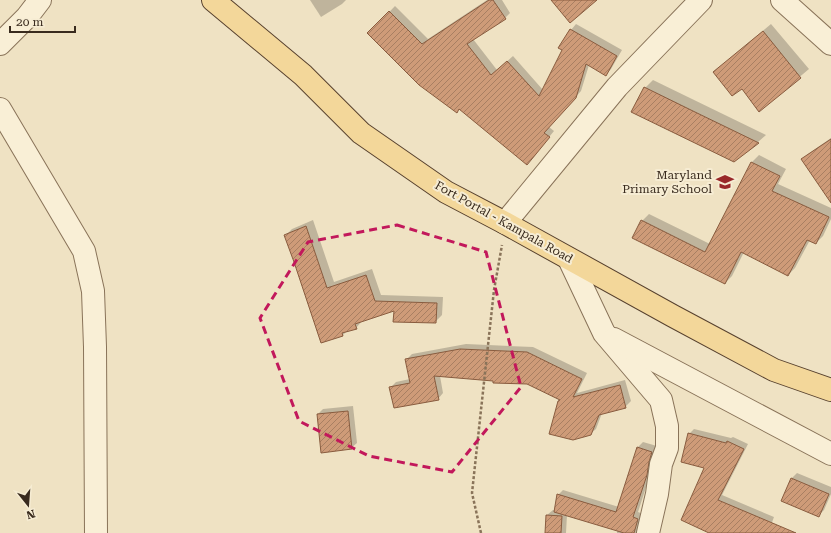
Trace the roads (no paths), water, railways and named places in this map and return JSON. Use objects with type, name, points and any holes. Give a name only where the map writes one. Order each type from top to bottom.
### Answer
[{"type":"main road","name":"Fort Portal - Kampala Road","points":[[213,0],[303,75],[361,134],[446,192],[774,370],[831,390]]},
{"type":"street","points":[[0,44],[28,17],[40,0]]},
{"type":"street","points":[[505,223],[617,88],[701,0]]},
{"type":"street","points":[[782,0],[831,44]]},
{"type":"street","points":[[0,109],[84,251],[93,291],[95,347],[96,533]]},
{"type":"street","points":[[569,259],[604,334],[661,400],[667,426],[666,448],[661,464],[648,533]]},
{"type":"street","points":[[604,334],[689,377],[831,454]]},
{"type":"place","name":"Maryland Primary School","points":[[725,182]]}]
